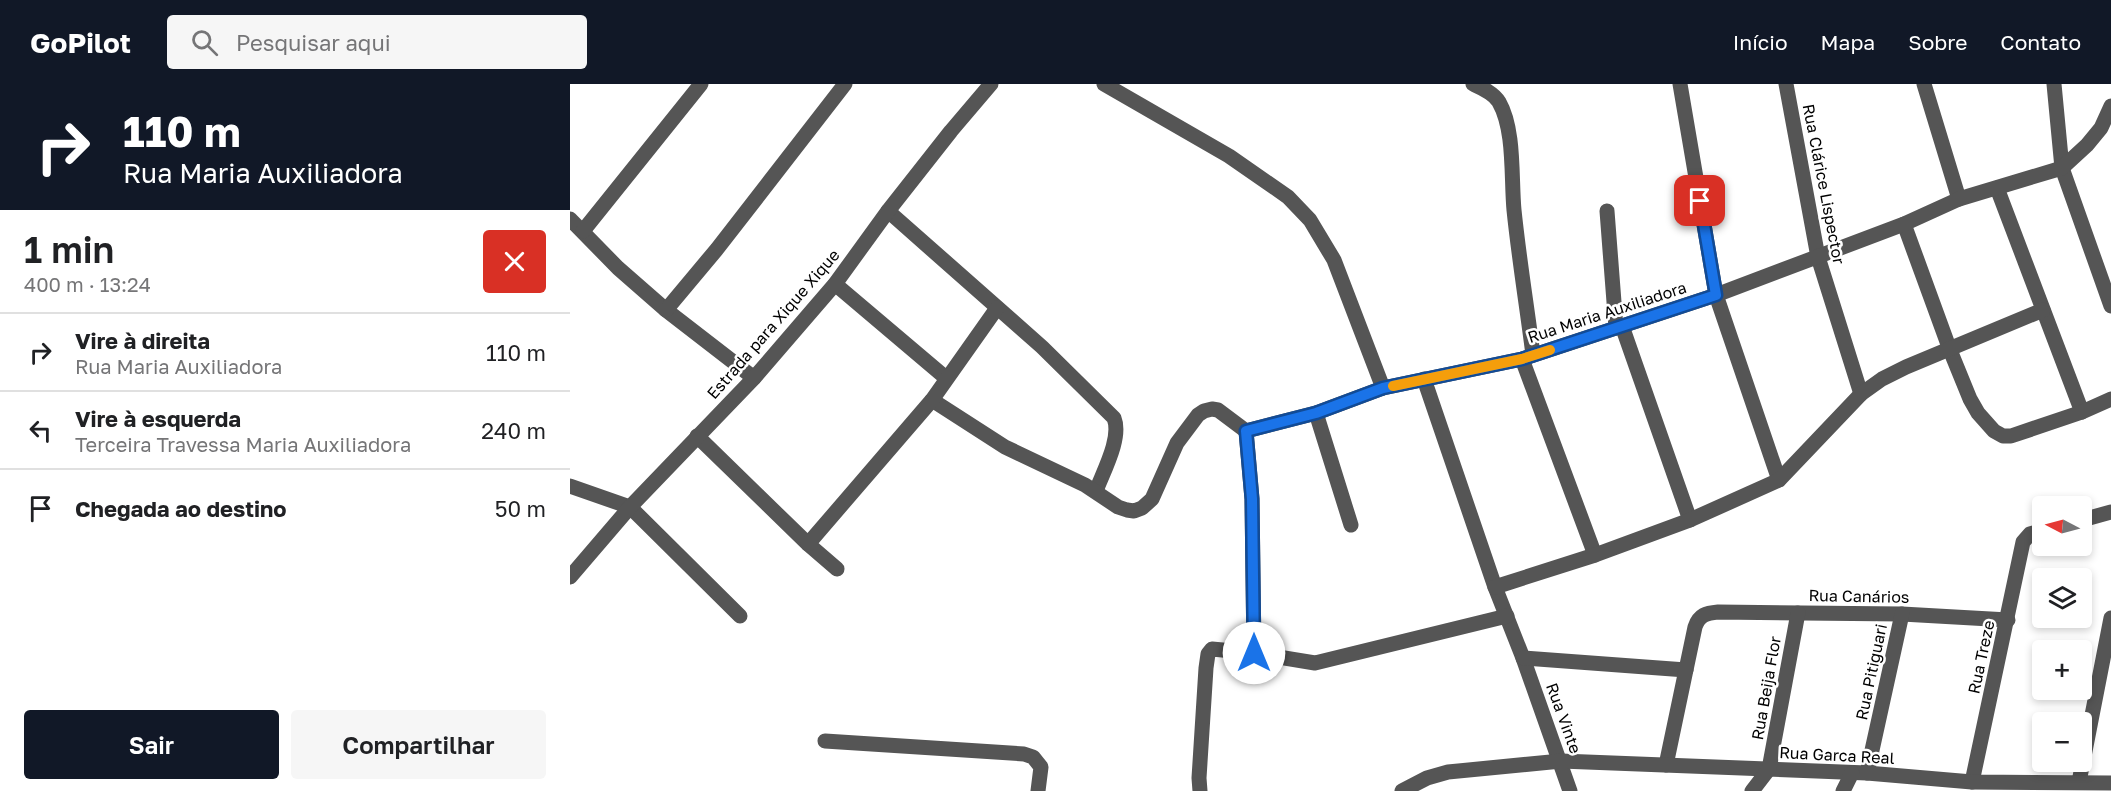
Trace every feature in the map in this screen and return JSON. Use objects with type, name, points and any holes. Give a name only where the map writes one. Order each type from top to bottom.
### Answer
[{"type":"street","points":[[583,231],[701,84]]},
{"type":"street","points":[[666,310],[717,249],[845,84]]},
{"type":"street","name":"Estrada para Xique Xique","points":[[570,577],[630,507],[754,378],[835,284],[951,130],[992,84]]},
{"type":"street","points":[[1104,84],[1229,156],[1288,197],[1310,220],[1334,260],[1383,388]]},
{"type":"street","points":[[1473,84],[1489,92],[1498,100],[1503,112],[1508,133],[1527,357],[1595,555]]},
{"type":"street","points":[[1680,84],[1716,295],[1779,480]]},
{"type":"street","name":"Rua Clárice Lispector","points":[[1786,84],[1818,257],[1862,393]]},
{"type":"street","points":[[1924,84],[1959,199]]},
{"type":"street","points":[[2054,84],[2062,168],[2111,306]]},
{"type":"street","points":[[2062,168],[2087,145],[2101,128],[2111,106]]},
{"type":"street","name":"Rua Maria Auxiliadora","points":[[1246,431],[1316,413],[1383,388],[1527,357],[1716,295],[1905,224],[1959,199],[2062,168]]},
{"type":"street","points":[[1997,188],[2082,412]]},
{"type":"street","points":[[888,211],[1042,347],[1114,418],[1117,430],[1115,441],[1096,491]]},
{"type":"street","points":[[1607,211],[1619,327],[1690,520]]},
{"type":"street","points":[[570,219],[618,268],[666,310],[754,378]]},
{"type":"street","points":[[1905,224],[1950,350],[1978,413],[1999,434],[2011,436],[2082,412],[2111,399]]},
{"type":"street","points":[[835,284],[946,378]]},
{"type":"street","points":[[808,544],[932,400],[997,308]]},
{"type":"street","points":[[1495,587],[1595,555],[1690,520],[1779,480],[1862,393],[1898,371],[2043,310]]},
{"type":"street","name":"Rua Vinte","points":[[1424,379],[1495,587],[1508,616],[1570,791]]},
{"type":"street","points":[[932,400],[1005,447],[1096,491],[1118,507],[1134,511],[1142,508],[1152,499],[1177,443],[1198,415],[1204,411],[1218,410],[1246,431],[1252,499],[1254,653]]},
{"type":"street","points":[[1316,413],[1352,525]]},
{"type":"street","points":[[697,436],[808,544],[837,569]]},
{"type":"street","points":[[570,486],[630,507],[740,616]]},
{"type":"street","points":[[2092,517],[2111,512]]},
{"type":"street","name":"Rua Treze","points":[[1967,786],[2008,620],[2024,540],[2032,533]]},
{"type":"street","name":"Rua Canários","points":[[1686,670],[1697,621],[1709,612],[1902,614],[2008,620]]},
{"type":"street","name":"Rua Beija Flor","points":[[1769,769],[1798,613]]},
{"type":"street","name":"Rua Pitiguari","points":[[1843,791],[1859,773],[1902,614]]},
{"type":"street","points":[[1200,791],[1206,668],[1208,654],[1212,649],[1315,663],[1508,616]]},
{"type":"street","points":[[2079,782],[2111,618]]},
{"type":"street","points":[[1523,658],[1686,670],[1666,765]]},
{"type":"street","points":[[825,741],[1024,754],[1033,757],[1041,767],[1038,791]]},
{"type":"street","name":"Rua Garca Real","points":[[1402,791],[1427,778],[1448,772],[1561,761],[1859,773],[1967,786],[2111,783]]},
{"type":"street","points":[[1752,791],[1769,769]]},
{"type":"slow traffic","points":[[1393,386],[1522,359],[1550,350]]},
{"type":"route","points":[[1254,653],[1252,499],[1246,431],[1316,413],[1383,388],[1522,359],[1716,295],[1700,201]]}]
